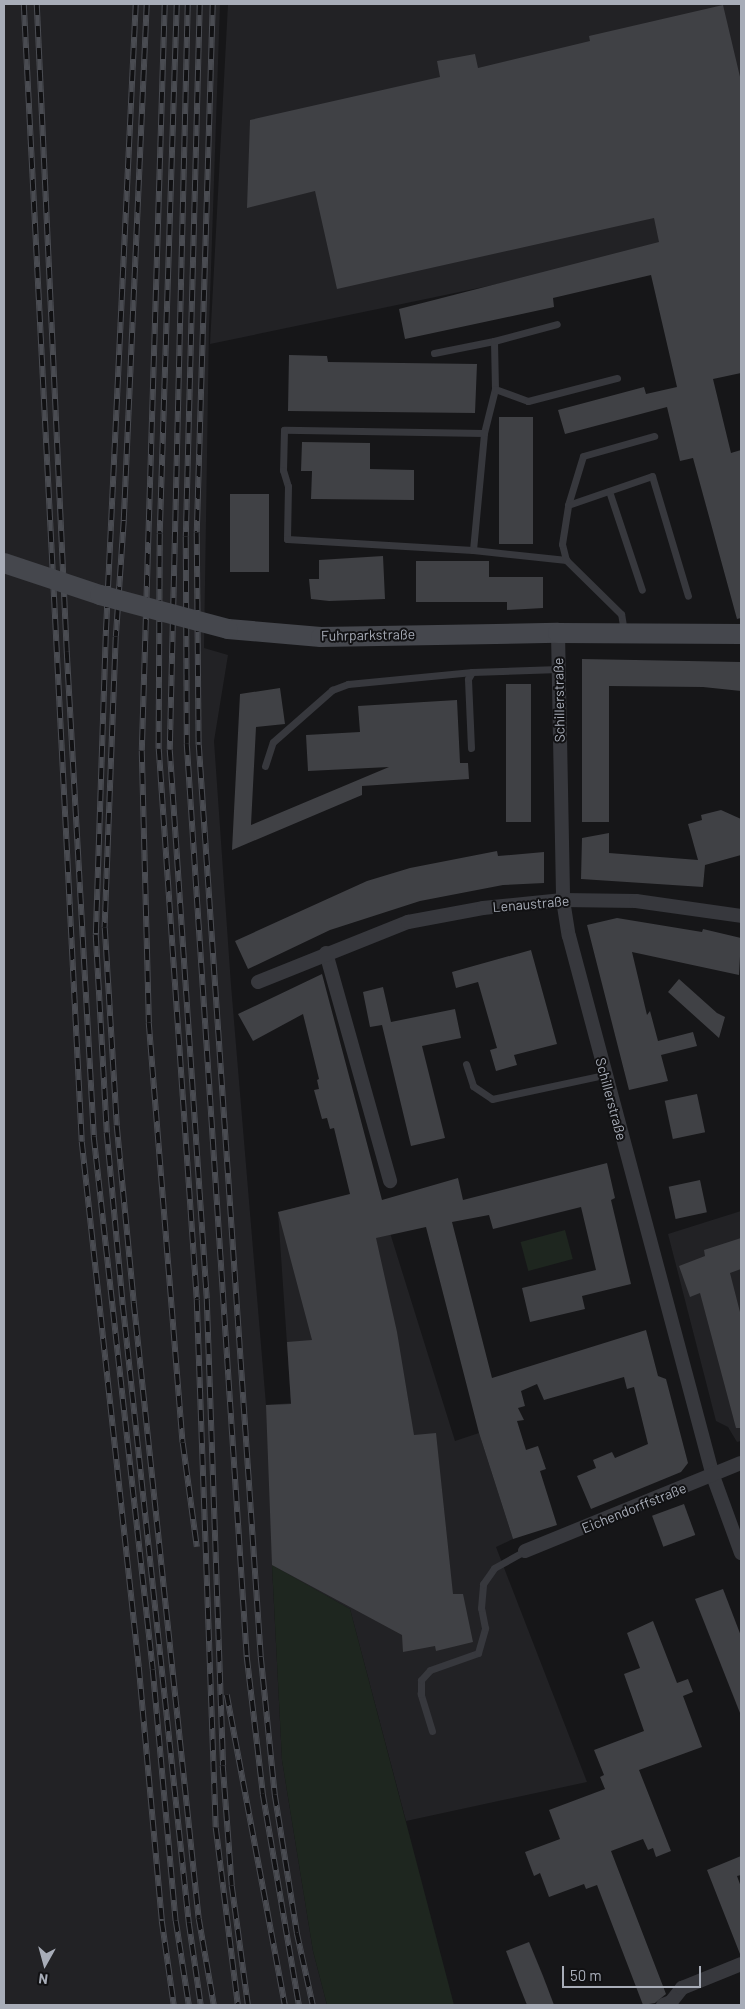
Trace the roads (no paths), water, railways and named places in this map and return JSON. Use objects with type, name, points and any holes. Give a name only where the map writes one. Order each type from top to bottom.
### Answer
[{"type":"main road","name":"Fuhrparkstraße","points":[[4,564],[100,595],[228,629],[321,637],[558,632],[741,634]]},
{"type":"street","name":"Schillerstraße","points":[[558,632],[563,900],[569,936],[604,1075],[712,1476],[741,1553]]},
{"type":"street","name":"Lenaustraße","points":[[258,982],[326,953],[408,922],[483,908],[563,900],[672,904],[741,916]]},
{"type":"street","points":[[326,953],[390,1181]]},
{"type":"street","name":"Eichendorffstraße","points":[[525,1551],[741,1463]]},
{"type":"street","points":[[662,2005],[671,2002],[682,1988],[741,1964]]},
{"type":"lane","points":[[434,353],[494,341],[557,324]]},
{"type":"lane","points":[[473,550],[484,433],[496,389],[494,341]]},
{"type":"lane","points":[[496,389],[528,401],[617,378]]},
{"type":"lane","points":[[484,433],[284,430],[283,470],[288,486],[287,539],[473,550],[566,560]]},
{"type":"lane","points":[[624,632],[622,614],[566,560],[562,544],[568,505],[583,456],[654,436]]},
{"type":"lane","points":[[568,505],[652,476],[688,596]]},
{"type":"lane","points":[[609,491],[642,590]]},
{"type":"lane","points":[[265,766],[274,742],[332,690],[348,684],[472,672],[559,669]]},
{"type":"lane","points":[[472,672],[468,679],[472,748]]},
{"type":"lane","points":[[466,1064],[473,1086],[492,1098],[604,1075]]},
{"type":"lane","points":[[432,1731],[421,1694],[421,1680],[430,1670],[478,1652],[484,1628],[481,1608],[483,1584],[494,1568],[525,1551]]},
{"type":"railway","points":[[24,4],[82,1142],[139,1667],[162,1921],[174,2005]]},
{"type":"railway","points":[[37,4],[67,652],[94,1137],[153,1670],[176,1921],[189,2005]]},
{"type":"railway","points":[[136,4],[106,636],[96,935],[107,1133],[123,1305],[189,1923],[201,2005]]},
{"type":"railway","points":[[147,4],[124,521],[116,637],[105,928],[117,1126],[134,1303],[199,1919],[214,2005]]},
{"type":"railway","points":[[165,4],[142,751],[149,1023],[183,1443],[197,1547]]},
{"type":"railway","points":[[177,4],[160,534],[159,749],[197,1300],[216,1828],[238,2005]]},
{"type":"railway","points":[[188,4],[170,750],[207,1299],[223,1766],[232,1886],[248,2005]]},
{"type":"railway","points":[[200,4],[186,537],[187,744],[247,1657],[263,1794],[299,2005]]},
{"type":"railway","points":[[213,4],[197,533],[199,745],[261,1657],[275,1795],[297,1933],[313,2005]]},
{"type":"railway","points":[[227,1695],[285,2005]]}]
